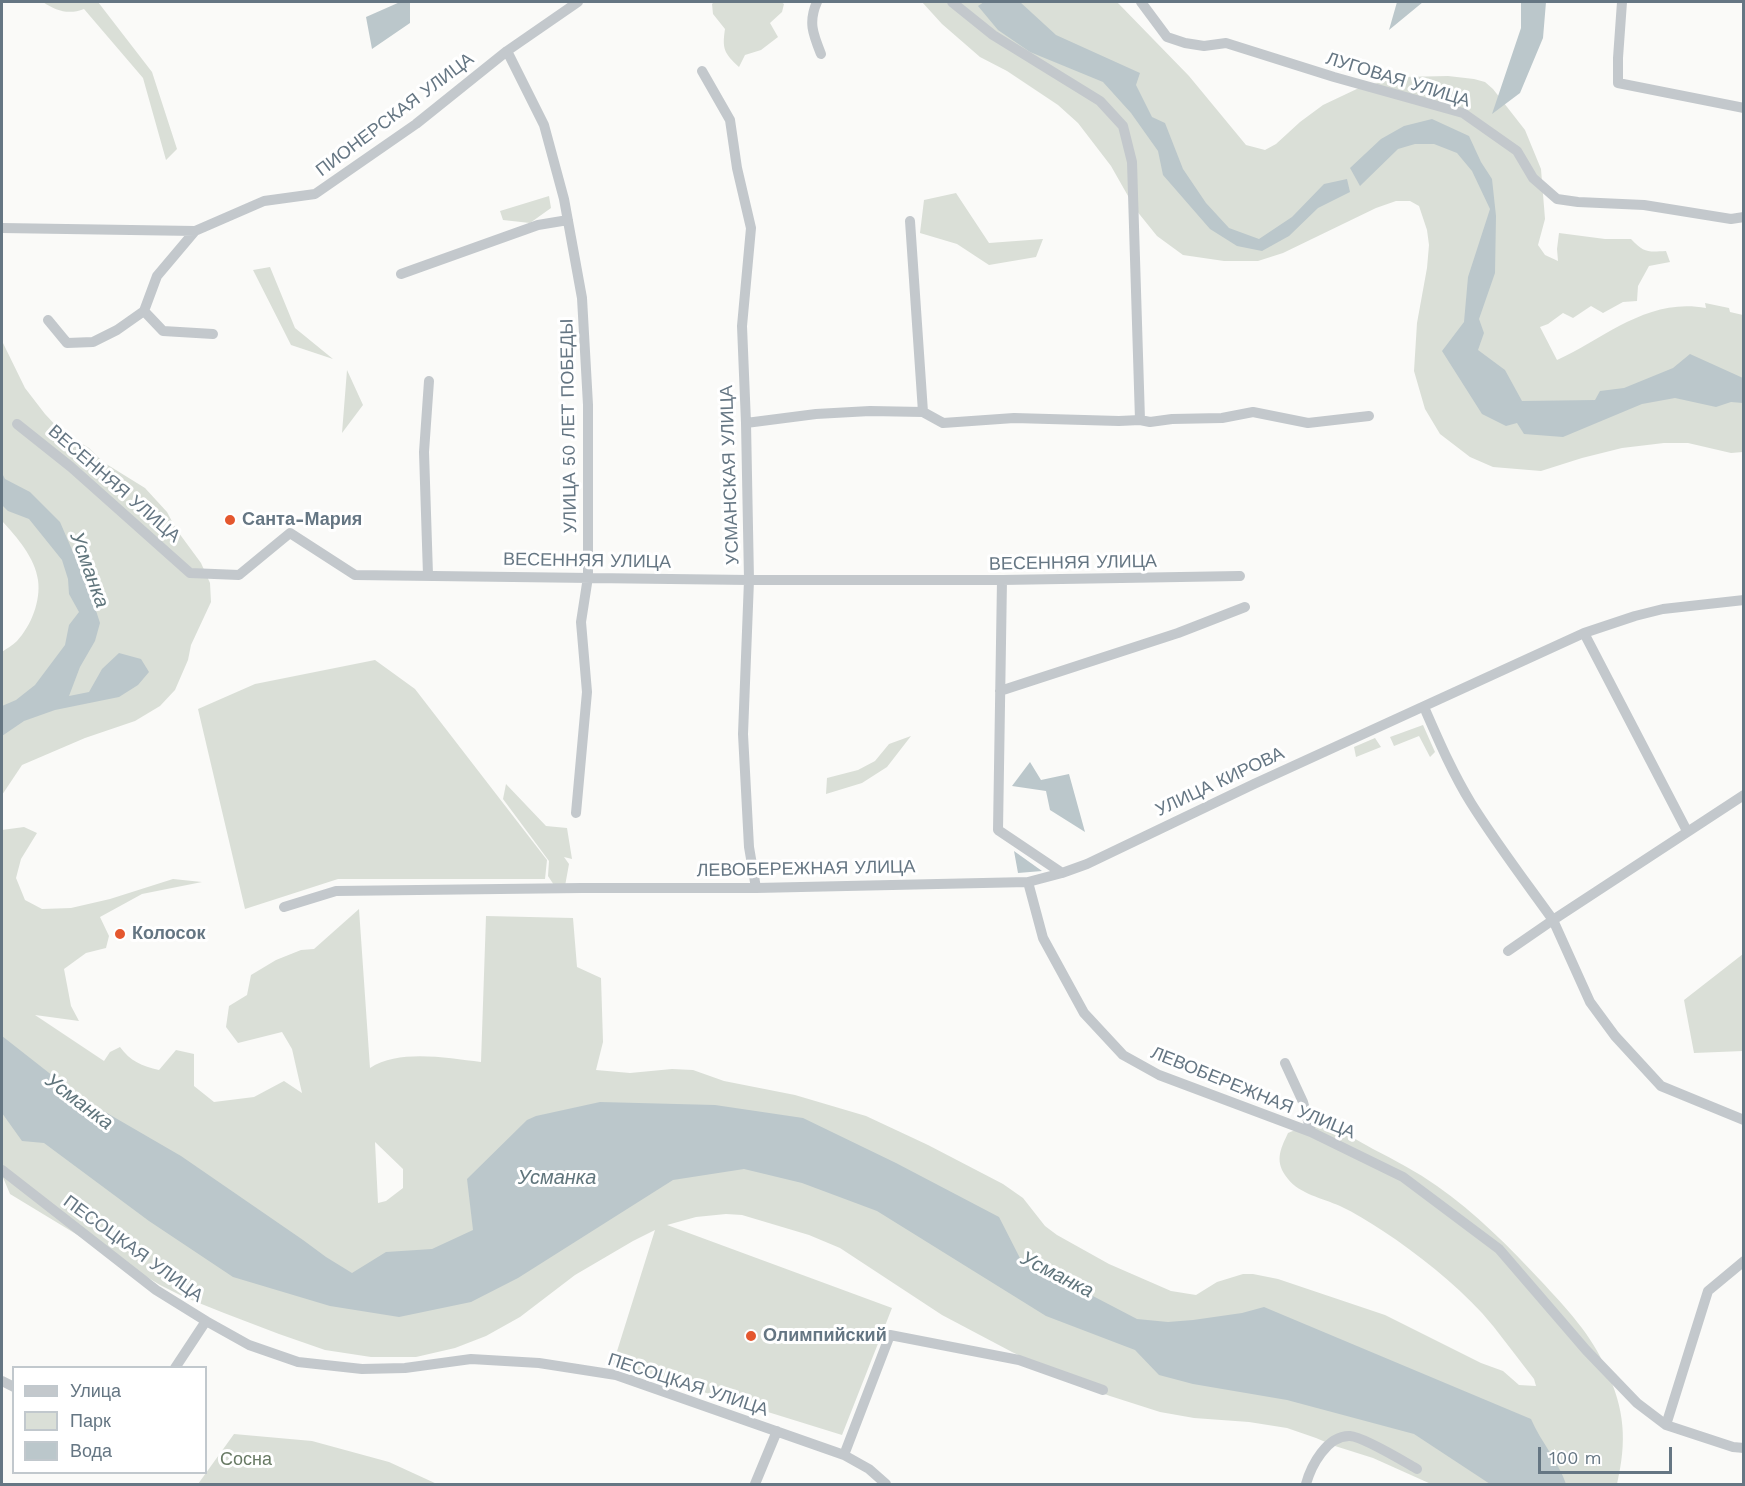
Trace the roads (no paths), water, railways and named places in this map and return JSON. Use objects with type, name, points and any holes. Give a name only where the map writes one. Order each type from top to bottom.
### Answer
[{"type":"street","name":"ПИОНЕРСКАЯ УЛИЦА","points":[[2,228],[195,231],[264,201],[315,194],[416,124],[507,51],[578,2]]},
{"type":"street","points":[[817,2],[811,14],[814,36],[821,54]]},
{"type":"street","points":[[952,2],[993,35],[1100,101],[1123,126],[1132,162],[1140,420]]},
{"type":"street","name":"ЛУГОВАЯ УЛИЦА","points":[[1141,2],[1167,37],[1204,46],[1226,43],[1334,77],[1463,113],[1517,151],[1533,178],[1557,199],[1644,205],[1731,219],[1743,217]]},
{"type":"street","points":[[1622,2],[1618,83],[1743,108]]},
{"type":"street","name":"УЛИЦА 50 ЛЕТ ПОБЕДЫ","points":[[507,51],[544,125],[564,199],[582,298],[588,405],[588,577],[580,622],[587,692],[576,813]]},
{"type":"street","name":"УСМАНСКАЯ УЛИЦА","points":[[702,71],[730,120],[737,168],[751,228],[742,326],[749,580],[743,734],[748,847],[756,888]]},
{"type":"street","points":[[401,274],[538,225],[568,220]]},
{"type":"street","points":[[910,220],[924,412]]},
{"type":"street","points":[[48,321],[67,343],[93,342],[117,330],[144,310],[157,276],[195,231]]},
{"type":"street","points":[[144,310],[163,331],[213,334]]},
{"type":"street","points":[[428,575],[423,452],[429,381]]},
{"type":"street","points":[[746,423],[816,414],[870,411],[924,412],[943,423],[1014,418],[1150,422],[1222,418],[1252,412],[1308,423],[1369,416]]},
{"type":"street","name":"ВЕСЕННЯЯ УЛИЦА","points":[[17,424],[71,467],[189,573],[239,575],[290,533],[355,575],[749,580],[1002,580],[1240,576]]},
{"type":"street","points":[[1002,580],[998,830],[1062,873]]},
{"type":"street","name":"УЛИЦА КИРОВА","points":[[1028,882],[1087,864],[1254,784],[1584,633],[1663,609],[1743,600]]},
{"type":"street","points":[[1000,691],[1178,633],[1245,608]]},
{"type":"street","points":[[1584,633],[1687,831]]},
{"type":"street","points":[[1424,707],[1470,802],[1553,920],[1590,1002],[1615,1036],[1661,1086],[1743,1120]]},
{"type":"street","points":[[1508,951],[1743,795]]},
{"type":"street","name":"ЛЕВОБЕРЕЖНАЯ УЛИЦА","points":[[284,907],[336,891],[756,888],[1028,882],[1043,938],[1084,1013],[1123,1055],[1159,1075],[1311,1132],[1403,1177],[1500,1249],[1586,1350],[1637,1403],[1666,1425],[1733,1447],[1743,1448]]},
{"type":"street","points":[[1285,1063],[1303,1102],[1311,1132]]},
{"type":"street","name":"ПЕСОЦКАЯ УЛИЦА","points":[[2,1170],[156,1290],[249,1345],[298,1362],[362,1369],[405,1368],[471,1359],[539,1364],[615,1376],[844,1455],[869,1469],[886,1485]]},
{"type":"street","points":[[1666,1425],[1708,1291],[1743,1261]]},
{"type":"street","points":[[176,1366],[206,1321]]},
{"type":"street","points":[[844,1455],[890,1335],[1019,1360],[1103,1390]]},
{"type":"street","name":"ПЕСОЦКАЯ УЛИЦА","points":[[755,1485],[777,1431]]},
{"type":"street","points":[[1306,1485],[1322,1450],[1337,1439],[1350,1436],[1373,1445],[1417,1469]]},
{"type":"water","points":[[400,2],[410,2],[410,23],[372,49],[366,17]]},
{"type":"water","points":[[984,2],[1020,2],[1056,35],[1140,73],[1136,85],[1152,117],[1165,123],[1183,169],[1206,203],[1229,228],[1259,239],[1292,217],[1324,184],[1347,179],[1350,192],[1318,208],[1289,236],[1262,251],[1237,246],[1210,229],[1163,175],[1158,151],[1131,113],[1103,82],[1030,52],[998,30],[978,6]]},
{"type":"water","points":[[1397,2],[1423,2],[1389,30]]},
{"type":"water","points":[[1521,2],[1546,2],[1543,38],[1520,93],[1492,114],[1521,28]]},
{"type":"water","points":[[1432,119],[1469,136],[1492,179],[1496,216],[1495,273],[1479,319],[1484,333],[1478,350],[1505,370],[1522,401],[1595,400],[1600,391],[1624,388],[1673,368],[1690,354],[1743,378],[1743,403],[1731,402],[1716,407],[1675,398],[1642,404],[1563,437],[1524,434],[1517,423],[1506,426],[1482,414],[1442,351],[1464,322],[1468,277],[1490,209],[1472,171],[1457,153],[1434,144],[1415,144],[1398,149],[1360,186],[1350,168],[1381,139],[1404,126]]},
{"type":"water","name":"Усманка","points":[[2,473],[5,479],[30,492],[60,522],[89,589],[100,623],[95,641],[80,667],[69,696],[89,692],[102,669],[119,653],[141,659],[149,672],[138,685],[119,697],[55,710],[24,721],[2,736],[2,706],[16,700],[35,685],[65,645],[69,625],[79,612],[69,594],[68,579],[62,560],[29,519],[8,511],[2,505]]},
{"type":"water","points":[[1030,762],[1041,780],[1069,774],[1085,832],[1050,810],[1046,791],[1012,786]]},
{"type":"water","points":[[1014,851],[1042,871],[1018,873]]},
{"type":"water","name":"Усманка","points":[[2,1036],[81,1098],[181,1156],[352,1273],[386,1252],[432,1249],[473,1230],[467,1179],[527,1120],[536,1116],[600,1102],[715,1105],[803,1118],[999,1217],[1023,1264],[1066,1282],[1137,1319],[1168,1322],[1193,1320],[1242,1313],[1264,1307],[1531,1419],[1559,1467],[1566,1484],[1490,1484],[1414,1434],[1287,1400],[1193,1384],[1159,1375],[1135,1350],[1046,1316],[877,1211],[802,1183],[744,1169],[673,1180],[518,1278],[471,1302],[399,1317],[330,1306],[233,1277],[149,1221],[44,1143],[22,1141],[2,1113]]},
{"type":"place","name":"Санта-Мария","points":[[230,520]]},
{"type":"place","name":"Колосок","points":[[120,934]]},
{"type":"place","name":"Олимпийский","points":[[751,1336]]},
{"type":"park label","name":"Сосна","points":[[246,1460]]}]
